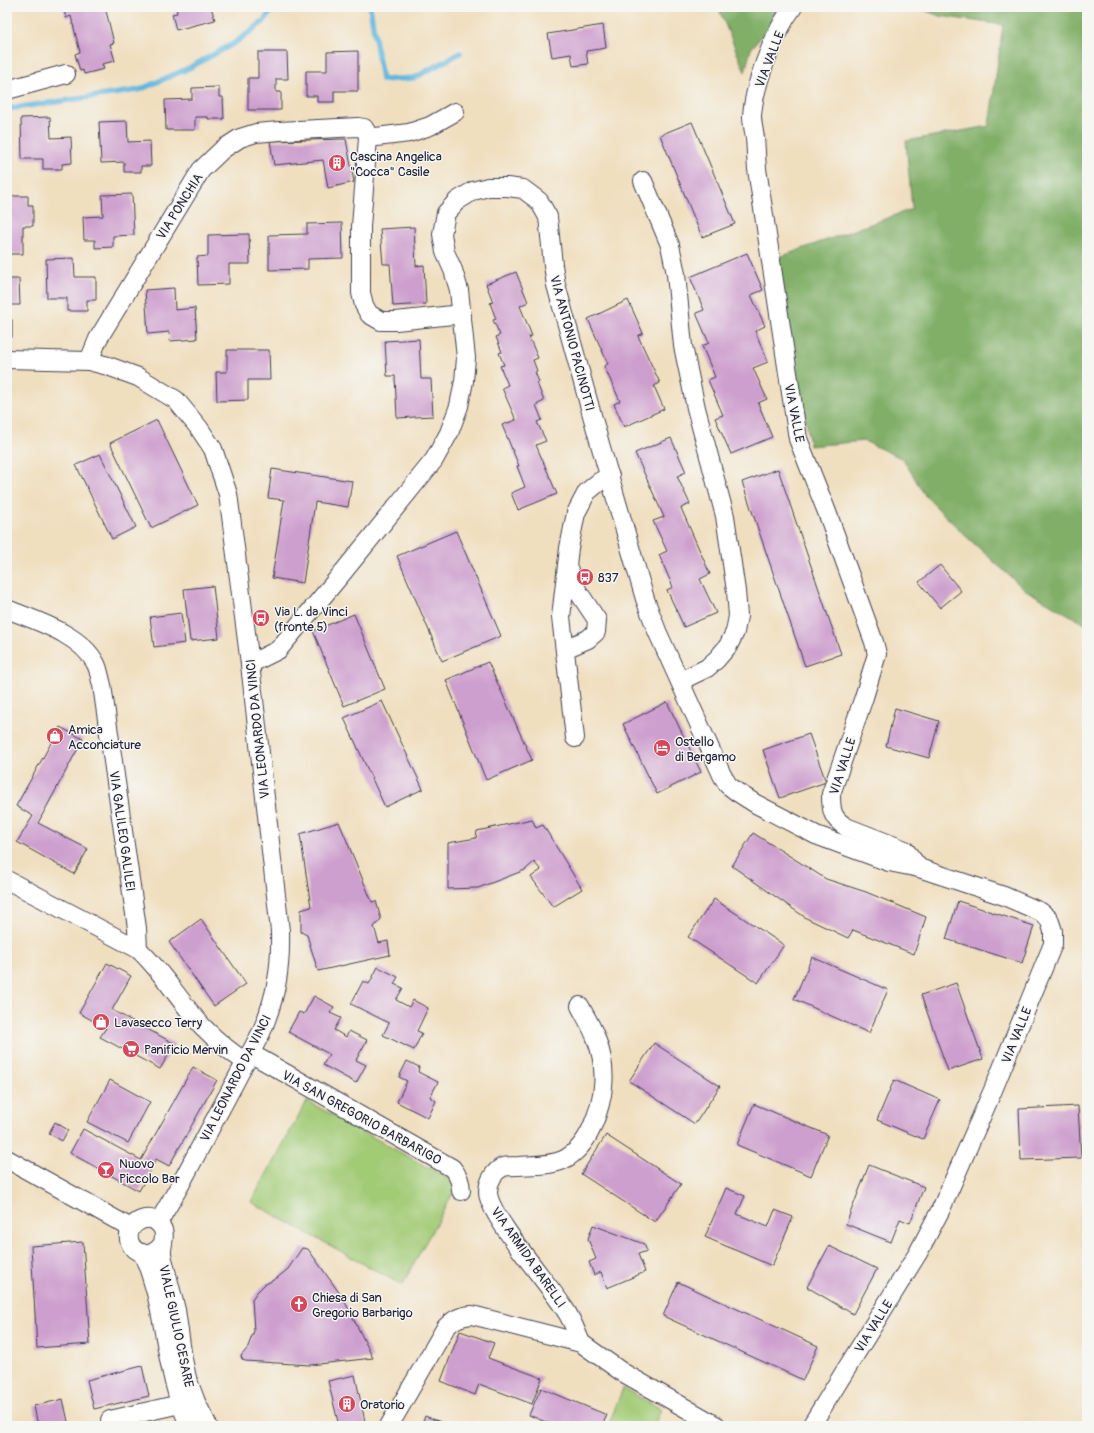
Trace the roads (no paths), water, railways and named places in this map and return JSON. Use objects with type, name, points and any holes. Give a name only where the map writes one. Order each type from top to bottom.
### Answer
[{"type":"street","name":"VIA VALLE","points":[[793,7],[786,16],[765,63],[756,92],[752,117],[757,169],[798,440],[828,512],[877,654],[831,794],[831,806],[838,821],[846,827],[905,850],[919,868],[1004,896],[1041,912],[1049,919],[1053,931],[1053,944],[993,1090],[941,1209],[918,1253],[811,1426]]},
{"type":"street","points":[[7,90],[66,74]]},
{"type":"street","points":[[455,112],[430,126],[409,133],[368,138],[361,226],[361,293],[364,305],[369,314],[381,321],[396,322],[462,314]]},
{"type":"street","name":"VIA PONCHIA","points":[[89,361],[98,339],[202,170],[223,149],[240,138],[256,133],[279,131],[358,127],[364,128],[368,133],[368,138]]},
{"type":"street","points":[[643,181],[670,245],[676,274],[683,346],[696,408],[725,516],[736,591],[738,616],[735,632],[728,646],[717,659],[707,668],[680,681]]},
{"type":"street","name":"VIA ANTONIO PACINOTTI","points":[[250,664],[278,650],[434,460],[449,433],[459,406],[464,381],[466,358],[459,290],[453,270],[445,252],[442,234],[446,213],[457,201],[473,191],[488,187],[506,186],[523,189],[539,201],[548,217],[556,285],[645,599],[657,631],[722,775],[728,785],[737,792],[756,804],[816,835],[888,862],[919,868]]},
{"type":"street","name":"VIA LEONARDO DA VINCI","points":[[7,359],[89,361],[138,377],[158,388],[176,400],[199,428],[213,450],[228,494],[250,664],[280,931],[280,957],[277,985],[270,1012],[261,1033],[179,1187],[158,1223]]},
{"type":"street","points":[[574,738],[562,617],[567,566],[576,513],[587,492],[599,482],[610,476]]},
{"type":"street","points":[[565,649],[588,639],[596,632],[597,620],[577,590],[567,566]]},
{"type":"street","name":"VIA GALILEO GALILEI","points":[[7,609],[70,637],[84,647],[96,664],[103,693],[137,928],[138,949]]},
{"type":"street","points":[[7,880],[138,949],[153,962],[203,1026],[234,1054],[248,1058]]},
{"type":"street","name":"VIA ARMIDA BARELLI","points":[[580,1006],[596,1039],[602,1062],[604,1081],[598,1112],[591,1130],[575,1153],[562,1160],[546,1164],[505,1166],[496,1171],[491,1179],[488,1192],[490,1202],[500,1220],[564,1308],[574,1325],[581,1344]]},
{"type":"street","name":"VIA SAN GREGORIO BARBARIGO","points":[[248,1058],[452,1168],[458,1175],[462,1191]]},
{"type":"street","points":[[7,1159],[131,1228],[138,1221],[143,1219],[153,1220],[158,1223]]},
{"type":"street","name":"VIALE GIULIO CESARE","points":[[131,1228],[129,1236],[131,1245],[134,1249],[146,1254],[154,1252],[161,1246],[164,1239],[163,1230],[158,1223]]},
{"type":"street","name":"VIALE GIULIO CESARE","points":[[161,1246],[164,1267],[176,1310],[187,1378],[196,1402],[208,1426]]},
{"type":"street","name":"VIALE GIULIO CESARE","points":[[142,1253],[150,1271],[161,1315],[169,1361],[180,1404],[190,1426]]},
{"type":"street","points":[[390,1426],[446,1327],[453,1320],[462,1316],[472,1315],[581,1344],[622,1372],[717,1426]]},
{"type":"street","points":[[111,1426],[110,1420],[180,1404]]},
{"type":"waterway","points":[[7,109],[139,90],[189,68],[236,42],[263,22],[274,7]]},
{"type":"waterway","points":[[370,7],[382,80],[414,78],[460,53]]},
{"type":"waterway","points":[[643,12],[662,7]]},
{"type":"place","name":"Cascina Angelica \"Cocca\" Casile","points":[[337,163]]},
{"type":"place","name":"837","points":[[585,577]]},
{"type":"place","name":"Via L. da Vinci (fronte 5)","points":[[261,618]]},
{"type":"place","name":"Amica Acconciature","points":[[55,736]]},
{"type":"place","name":"Ostello di Bergamo","points":[[662,748]]},
{"type":"place","name":"Lavasecco Terry","points":[[101,1022]]},
{"type":"place","name":"Panificio Mervin","points":[[131,1049]]},
{"type":"place","name":"Nuovo Piccolo Bar","points":[[106,1170]]},
{"type":"place","name":"Chiesa di San Gregorio Barbarigo","points":[[299,1304]]},
{"type":"place","name":"Oratorio","points":[[347,1404]]}]
